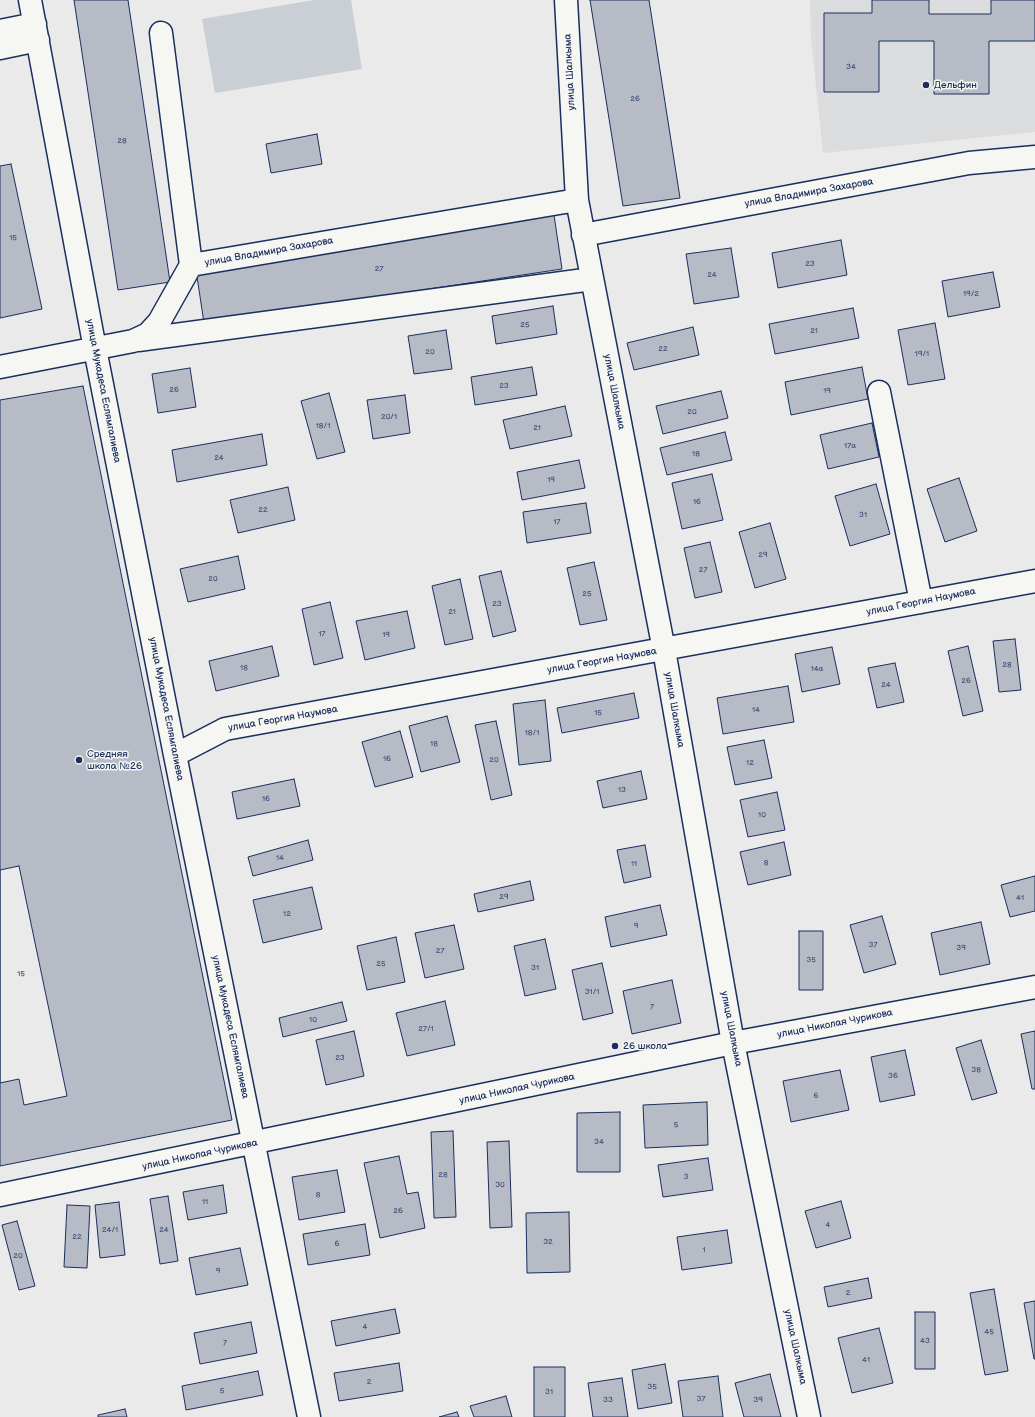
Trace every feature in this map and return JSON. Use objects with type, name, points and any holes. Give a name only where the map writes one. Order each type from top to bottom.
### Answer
[{"type":"street","name":"улица Мукадеса Еслямгалиева","points":[[30,0],[95,349],[175,755],[309,1417]]},
{"type":"street","name":"улица Шалкыма","points":[[566,0],[577,200],[583,235],[664,650],[733,1043],[809,1417]]},
{"type":"street","points":[[0,32],[36,32]]},
{"type":"street","points":[[0,48],[36,32]]},
{"type":"street","points":[[161,33],[190,265]]},
{"type":"street","name":"улица Владимира Захарова","points":[[583,235],[969,163],[1035,157]]},
{"type":"street","name":"улица Владимира Захарова","points":[[0,367],[133,341],[148,334],[159,322],[190,265],[577,200]]},
{"type":"street","points":[[133,341],[592,279]]},
{"type":"street","points":[[879,392],[921,602]]},
{"type":"street","name":"улица Георгия Наумова","points":[[175,755],[225,729],[664,650],[1035,580]]},
{"type":"street","name":"улица Николая Чурикова","points":[[0,1195],[254,1144],[733,1043],[1035,987]]},
{"type":"shaded area","points":[[314,0],[351,0],[362,69],[215,93],[202,19]]},
{"type":"shaded area","name":"Дельфин","points":[[810,0],[1035,0],[1035,132],[823,153],[811,38]]},
{"type":"building","points":[[74,0],[128,0],[170,282],[118,290]]},
{"type":"building","points":[[590,0],[649,0],[680,198],[623,206]]},
{"type":"building","points":[[872,0],[929,0],[929,14],[991,14],[991,0],[1035,0],[1035,41],[989,41],[989,94],[934,94],[934,41],[879,41],[879,92],[824,92],[824,13],[872,13]]},
{"type":"building","points":[[317,134],[322,164],[271,173],[266,144]]},
{"type":"building","points":[[11,164],[42,309],[0,318],[0,166]]},
{"type":"building","points":[[554,215],[562,269],[204,323],[196,270]]},
{"type":"building","points":[[841,240],[847,275],[778,288],[772,253]]},
{"type":"building","points":[[731,248],[739,297],[694,304],[686,254]]},
{"type":"building","points":[[993,272],[1000,307],[948,317],[942,281]]},
{"type":"building","points":[[553,306],[557,334],[496,344],[492,316]]},
{"type":"building","points":[[853,308],[859,338],[775,354],[769,324]]},
{"type":"building","points":[[935,323],[945,379],[908,385],[898,330]]},
{"type":"building","points":[[693,327],[699,355],[634,370],[627,343]]},
{"type":"building","points":[[446,330],[452,369],[414,374],[408,336]]},
{"type":"building","points":[[532,367],[537,395],[475,405],[471,377]]},
{"type":"building","points":[[862,367],[868,399],[791,415],[785,382]]},
{"type":"building","points":[[190,368],[196,407],[158,413],[152,374]]},
{"type":"building","name":"Средняя школа №26","points":[[83,386],[232,1120],[0,1166],[0,400]]},
{"type":"building","points":[[721,391],[728,418],[663,434],[656,406]]},
{"type":"building","points":[[329,393],[345,452],[317,459],[301,401]]},
{"type":"building","points":[[405,395],[410,433],[373,439],[367,400]]},
{"type":"building","points":[[565,406],[572,436],[510,449],[503,420]]},
{"type":"building","points":[[872,423],[879,457],[828,469],[820,435]]},
{"type":"building","points":[[725,432],[732,460],[667,475],[660,448]]},
{"type":"building","points":[[262,434],[267,465],[177,482],[172,450]]},
{"type":"building","points":[[579,460],[585,488],[522,500],[517,472]]},
{"type":"building","points":[[712,474],[723,520],[682,529],[672,483]]},
{"type":"building","points":[[959,478],[977,531],[945,542],[927,489]]},
{"type":"building","points":[[876,484],[890,534],[850,546],[835,496]]},
{"type":"building","points":[[288,487],[295,520],[238,533],[230,500]]},
{"type":"building","points":[[586,503],[591,533],[527,543],[523,512]]},
{"type":"building","points":[[770,523],[786,579],[755,588],[739,532]]},
{"type":"building","points":[[710,542],[722,592],[695,598],[684,548]]},
{"type":"building","points":[[238,556],[245,589],[188,602],[180,569]]},
{"type":"building","points":[[594,562],[607,620],[580,625],[567,568]]},
{"type":"building","points":[[501,571],[516,631],[493,637],[479,576]]},
{"type":"building","points":[[460,579],[473,639],[445,645],[432,586]]},
{"type":"building","points":[[330,602],[343,658],[314,665],[302,609]]},
{"type":"building","points":[[407,611],[415,648],[365,660],[356,621]]},
{"type":"building","points":[[1015,639],[1021,690],[999,692],[993,641]]},
{"type":"building","points":[[272,646],[279,676],[216,691],[209,661]]},
{"type":"building","points":[[968,646],[983,711],[963,716],[948,651]]},
{"type":"building","points":[[832,647],[840,684],[802,692],[795,654]]},
{"type":"building","points":[[895,663],[904,702],[877,708],[868,668]]},
{"type":"building","points":[[788,686],[794,722],[723,734],[717,698]]},
{"type":"building","points":[[634,693],[639,718],[562,733],[557,708]]},
{"type":"building","points":[[545,700],[551,761],[519,765],[513,704]]},
{"type":"building","points":[[447,716],[460,762],[421,772],[409,726]]},
{"type":"building","points":[[496,721],[512,795],[491,800],[475,725]]},
{"type":"building","points":[[400,731],[413,777],[375,787],[362,742]]},
{"type":"building","points":[[764,740],[772,778],[735,785],[727,747]]},
{"type":"building","points":[[641,771],[647,799],[603,808],[597,781]]},
{"type":"building","points":[[294,779],[300,806],[237,819],[232,792]]},
{"type":"building","points":[[777,792],[785,830],[748,837],[740,800]]},
{"type":"building","points":[[308,840],[313,860],[253,876],[248,857]]},
{"type":"building","points":[[784,842],[791,875],[748,885],[740,852]]},
{"type":"building","points":[[645,845],[651,877],[624,883],[617,850]]},
{"type":"building","points":[[19,866],[67,1096],[24,1105],[19,1079],[0,1083],[0,870]]},
{"type":"building","points":[[1035,876],[1035,911],[1010,917],[1001,885]]},
{"type":"building","points":[[530,881],[534,900],[478,912],[474,894]]},
{"type":"building","points":[[312,887],[322,929],[263,943],[253,900]]},
{"type":"building","points":[[660,905],[667,935],[611,947],[605,917]]},
{"type":"building","points":[[882,916],[896,964],[864,973],[850,925]]},
{"type":"building","points":[[981,922],[990,964],[940,975],[931,933]]},
{"type":"building","points":[[454,925],[464,969],[425,978],[415,933]]},
{"type":"building","points":[[799,931],[823,931],[823,990],[799,990]]},
{"type":"building","points":[[396,937],[405,982],[367,990],[357,946]]},
{"type":"building","points":[[545,939],[556,989],[525,996],[514,946]]},
{"type":"building","points":[[602,963],[613,1013],[583,1020],[572,970]]},
{"type":"building","points":[[672,980],[681,1023],[632,1034],[623,991]]},
{"type":"building","points":[[445,1001],[455,1045],[407,1056],[396,1013]]},
{"type":"building","points":[[342,1002],[347,1021],[283,1037],[279,1018]]},
{"type":"building","points":[[354,1031],[364,1076],[326,1085],[316,1040]]},
{"type":"building","points":[[1035,1031],[1035,1089],[1032,1089],[1021,1034]]},
{"type":"building","points":[[981,1040],[997,1093],[972,1100],[956,1048]]},
{"type":"building","points":[[905,1050],[915,1095],[880,1102],[871,1057]]},
{"type":"building","points":[[840,1070],[849,1110],[791,1122],[783,1081]]},
{"type":"building","points":[[707,1102],[708,1145],[645,1148],[643,1105]]},
{"type":"building","points":[[620,1112],[620,1172],[577,1172],[577,1113]]},
{"type":"building","points":[[453,1131],[456,1217],[434,1218],[431,1132]]},
{"type":"building","points":[[509,1141],[512,1227],[490,1228],[487,1142]]},
{"type":"building","points":[[399,1156],[407,1194],[418,1192],[425,1228],[380,1238],[364,1163]]},
{"type":"building","points":[[708,1158],[713,1190],[663,1197],[658,1165]]},
{"type":"building","points":[[337,1170],[345,1212],[299,1220],[292,1177]]},
{"type":"building","points":[[223,1185],[227,1213],[188,1220],[183,1192]]},
{"type":"building","points":[[168,1196],[178,1261],[160,1264],[150,1199]]},
{"type":"building","points":[[841,1201],[851,1238],[816,1248],[805,1211]]},
{"type":"building","points":[[119,1202],[125,1255],[100,1258],[95,1205]]},
{"type":"building","points":[[67,1205],[90,1206],[87,1268],[64,1267]]},
{"type":"building","points":[[569,1212],[570,1272],[527,1273],[526,1213]]},
{"type":"building","points":[[17,1221],[35,1286],[19,1290],[2,1225]]},
{"type":"building","points":[[365,1224],[370,1255],[308,1265],[303,1234]]},
{"type":"building","points":[[727,1230],[732,1263],[682,1270],[677,1237]]},
{"type":"building","points":[[240,1248],[248,1285],[196,1295],[189,1258]]},
{"type":"building","points":[[868,1278],[872,1298],[828,1307],[824,1287]]},
{"type":"building","points":[[994,1289],[1008,1371],[985,1375],[970,1293]]},
{"type":"building","points":[[1035,1301],[1035,1359],[1034,1359],[1024,1303]]},
{"type":"building","points":[[395,1309],[400,1333],[336,1346],[331,1321]]},
{"type":"building","points":[[915,1312],[935,1312],[935,1369],[915,1369]]},
{"type":"building","points":[[251,1322],[257,1353],[200,1364],[194,1333]]},
{"type":"building","points":[[879,1328],[893,1383],[852,1393],[838,1338]]},
{"type":"building","points":[[399,1363],[403,1391],[339,1401],[334,1373]]},
{"type":"building","points":[[665,1364],[672,1403],[638,1409],[632,1370]]},
{"type":"building","points":[[534,1367],[565,1367],[565,1417],[534,1417]]},
{"type":"building","points":[[258,1371],[263,1395],[186,1410],[182,1386]]},
{"type":"building","points":[[770,1374],[781,1417],[744,1417],[735,1383]]},
{"type":"building","points":[[718,1376],[723,1417],[683,1417],[678,1381]]},
{"type":"building","points":[[622,1378],[628,1417],[593,1417],[588,1383]]},
{"type":"building","points":[[506,1396],[512,1417],[474,1417],[470,1406]]},
{"type":"building","points":[[125,1409],[127,1417],[98,1417],[98,1415]]},
{"type":"building","points":[[457,1412],[459,1417],[439,1417]]},
{"type":"place","name":"Дельфин","points":[[926,85]]},
{"type":"place","name":"Средняя школа №26","points":[[79,760]]},
{"type":"place","name":"26 школа","points":[[615,1046]]}]
